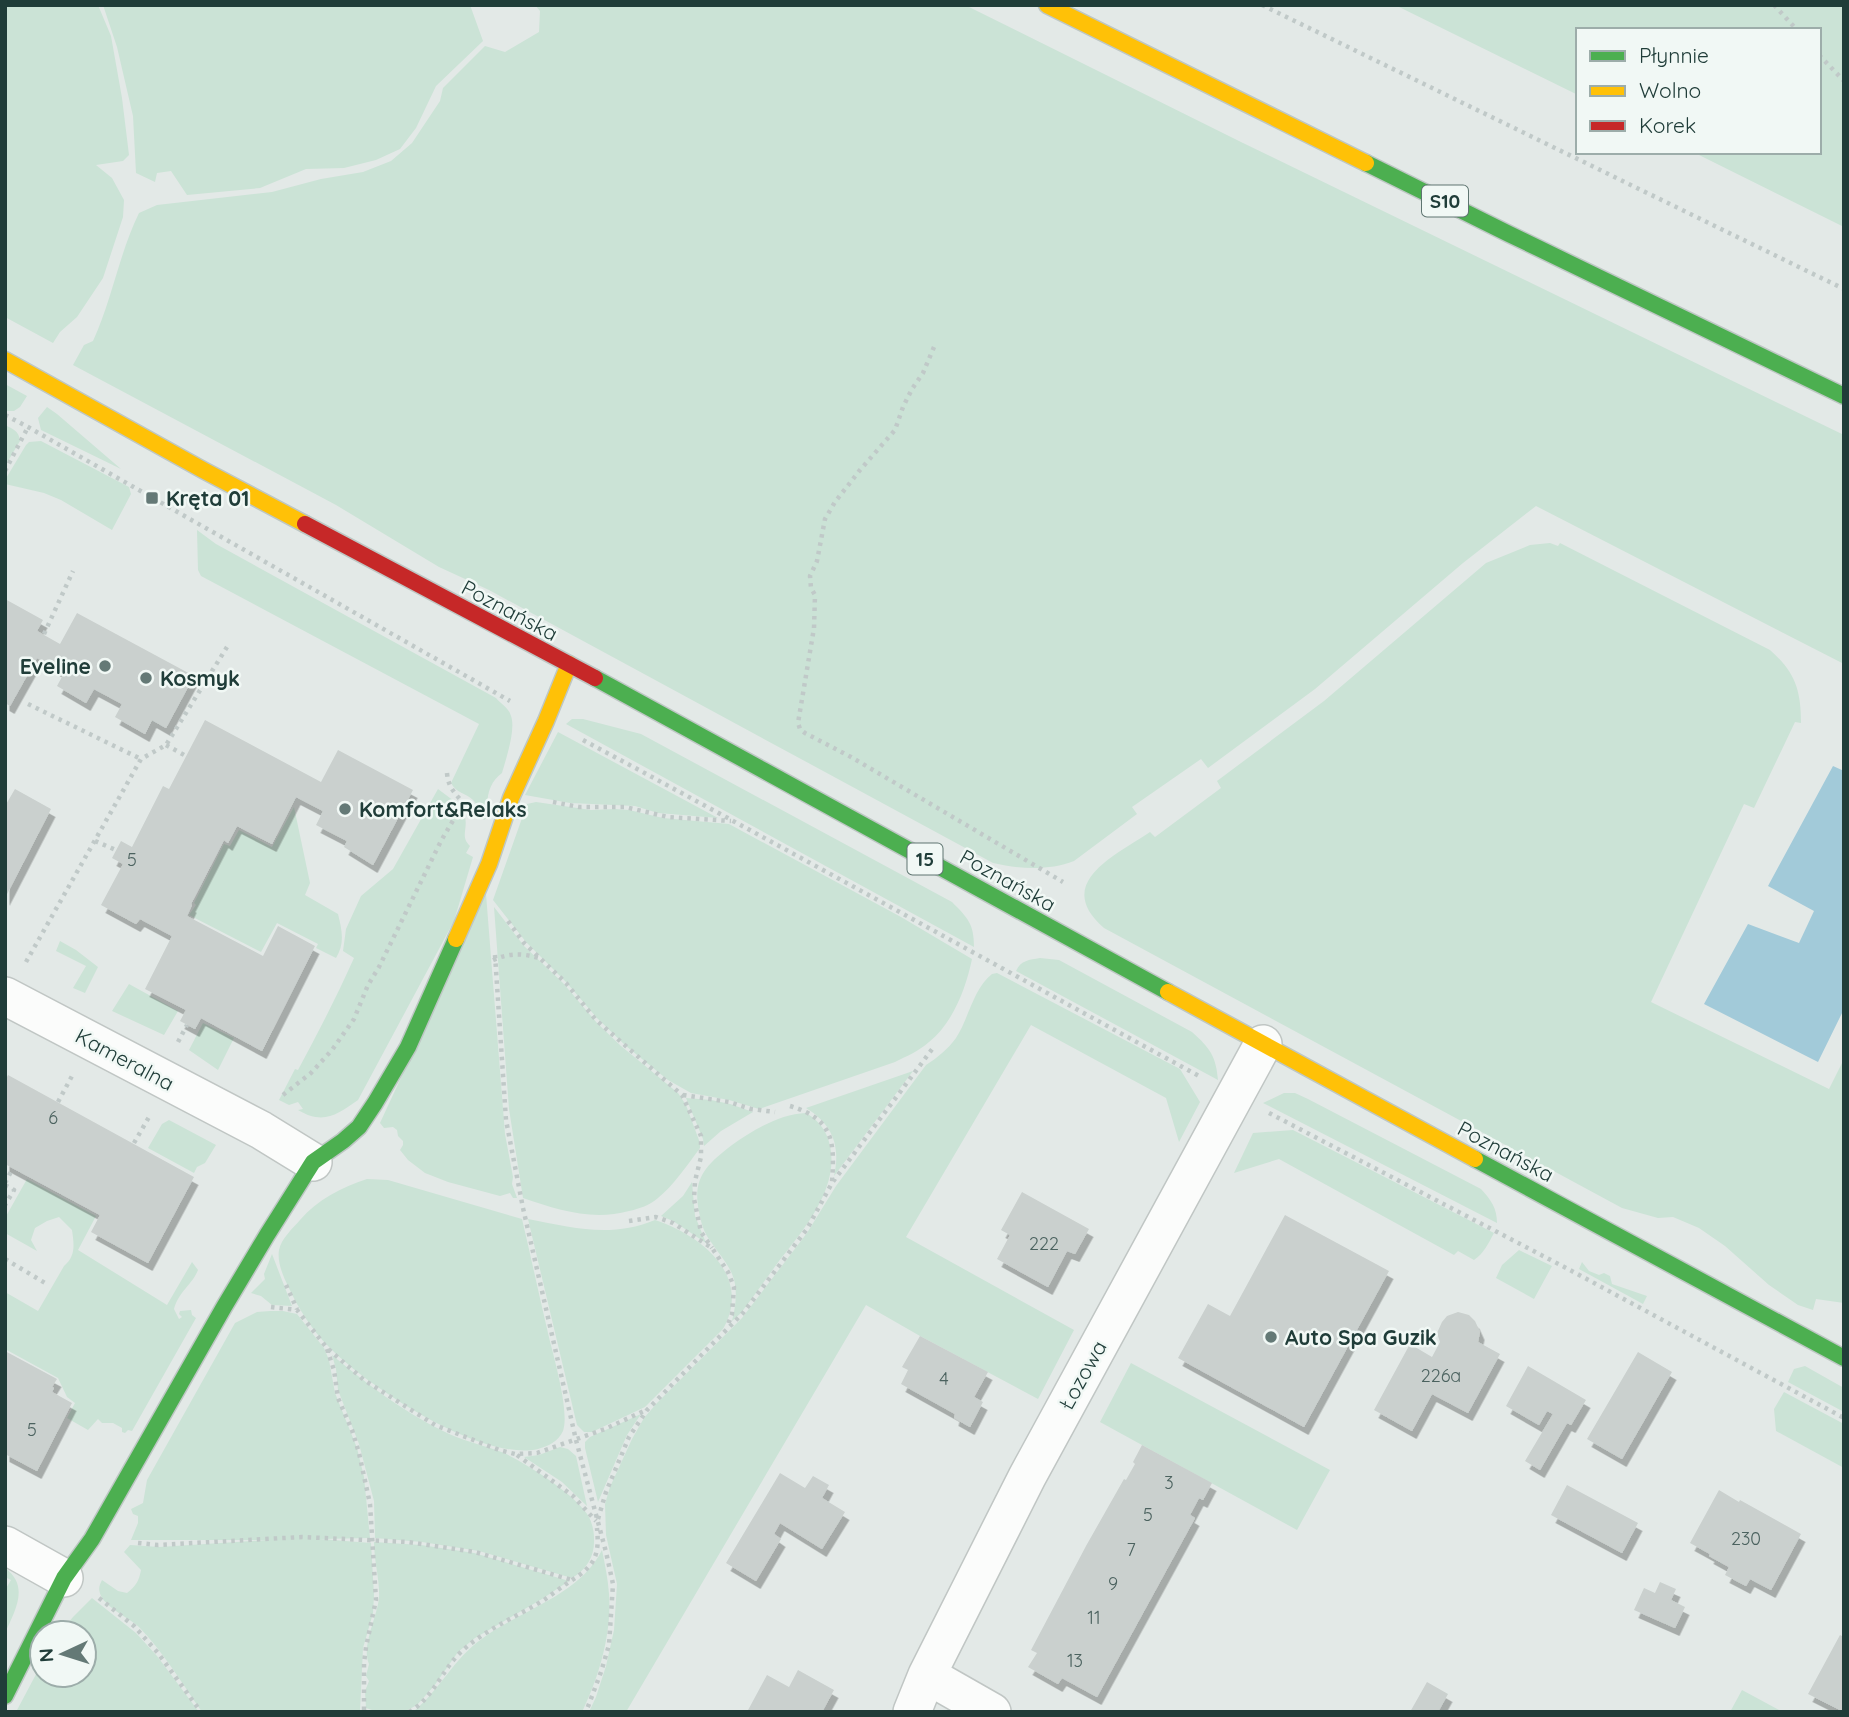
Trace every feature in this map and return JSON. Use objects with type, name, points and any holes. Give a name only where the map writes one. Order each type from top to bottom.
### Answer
[{"type":"main road","name":"S10","points":[[1047,5],[1509,234],[1844,396]]},
{"type":"main road","name":"Poznańska","points":[[5,360],[203,470],[569,664],[1844,1358]]},
{"type":"main road","points":[[5,1696],[66,1575],[92,1539],[223,1307],[313,1162],[359,1127],[408,1046],[489,863],[511,798],[569,664]]},
{"type":"street","name":"Kameralna","points":[[8,997],[261,1130],[313,1162]]},
{"type":"street","name":"Łozowa","points":[[912,1712],[927,1675],[1027,1477],[1263,1044]]},
{"type":"street","points":[[14,1550],[66,1575]]},
{"type":"street","points":[[927,1675],[992,1712]]},
{"type":"path","points":[[1262,5],[1844,289]]},
{"type":"path","points":[[1774,5],[1795,28]]},
{"type":"path","points":[[1821,57],[1844,81]]},
{"type":"path","points":[[934,347],[923,373],[903,407],[895,430],[835,502],[825,520],[817,561],[810,576],[815,595],[814,628],[798,723],[805,733],[851,757],[1063,882]]},
{"type":"path","points":[[5,415],[546,721],[1203,1078]]},
{"type":"path","points":[[5,471],[28,426]]},
{"type":"path","points":[[44,634],[73,571]]},
{"type":"path","points":[[8,997],[141,760],[166,745],[227,647]]},
{"type":"path","points":[[28,704],[141,760]]},
{"type":"path","points":[[166,745],[186,756]]},
{"type":"path","points":[[447,773],[452,791],[472,817],[489,863],[491,901],[524,943],[566,984],[596,1020],[682,1095],[701,1136],[701,1157],[694,1199],[701,1232],[728,1272],[734,1287],[732,1314],[725,1331]]},
{"type":"path","points":[[511,798],[543,800],[579,807],[625,807],[668,817],[736,822]]},
{"type":"path","points":[[277,1100],[311,1073],[332,1050],[354,1019],[368,985],[463,803]]},
{"type":"path","points":[[95,841],[116,850]]},
{"type":"path","points":[[494,947],[506,1120],[523,1209],[576,1440],[613,1584],[608,1645],[586,1712]]},
{"type":"path","points":[[175,1048],[187,1025]]},
{"type":"path","points":[[409,1712],[429,1694],[460,1652],[480,1636],[543,1600],[586,1570],[597,1553],[597,1521],[628,1437],[647,1410],[743,1313],[807,1229],[832,1183],[933,1048]]},
{"type":"path","points":[[58,1102],[76,1069]]},
{"type":"path","points":[[682,1095],[775,1112]]},
{"type":"path","points":[[790,1106],[815,1116],[829,1135],[834,1158],[832,1183]]},
{"type":"path","points":[[1262,1109],[1582,1276],[1844,1418]]},
{"type":"path","points":[[134,1143],[150,1116]]},
{"type":"path","points":[[5,1205],[14,1190],[5,1184],[13,1168]]},
{"type":"path","points":[[629,1221],[656,1217],[673,1223],[712,1248]]},
{"type":"path","points":[[5,1259],[45,1283]]},
{"type":"path","points":[[223,1307],[261,1306],[297,1310],[327,1348],[364,1380],[435,1424],[515,1454],[537,1453],[576,1440],[647,1410]]},
{"type":"path","points":[[327,1348],[334,1370],[338,1398],[359,1453],[370,1504],[376,1600],[365,1655],[364,1712]]},
{"type":"path","points":[[515,1454],[573,1496],[597,1521]]},
{"type":"path","points":[[92,1539],[158,1545],[302,1537],[373,1540],[475,1552],[572,1580]]},
{"type":"path","points":[[66,1575],[134,1626],[158,1653],[201,1712]]},
{"type":"green space","points":[[5,5],[98,5],[111,36],[122,98],[129,155],[123,161],[96,165],[112,178],[124,200],[123,217],[103,278],[77,317],[60,332],[53,343],[5,317]]},
{"type":"green space","points":[[103,5],[470,5],[483,41],[436,86],[416,128],[400,149],[376,160],[344,168],[306,169],[260,188],[187,195],[171,171],[157,173],[155,182],[136,173],[133,116],[117,47]]},
{"type":"green space","points":[[535,5],[965,5],[1844,435],[1844,664],[1536,506],[1463,563],[1315,689],[1208,768],[1201,759],[1132,807],[1137,814],[1074,861],[1044,868],[1003,865],[993,863],[489,590],[439,567],[336,505],[73,365],[84,345],[93,341],[139,213],[157,205],[272,192],[321,179],[363,172],[391,161],[412,143],[440,101],[443,88],[485,46],[505,52],[539,32],[540,11]]},
{"type":"green space","points":[[1395,5],[1844,5],[1844,227],[1697,154],[1821,154],[1821,28],[1576,28],[1576,94]]},
{"type":"green space","points":[[5,384],[27,396],[14,411],[5,411]]},
{"type":"green space","points":[[47,407],[121,469],[41,430],[38,418]]},
{"type":"green space","points":[[5,425],[17,433],[20,441],[5,466]]},
{"type":"green space","points":[[41,441],[129,487],[131,494],[112,530],[61,500],[5,484],[26,445],[29,442]]},
{"type":"green space","points":[[197,530],[216,544],[496,698],[505,706],[511,716],[511,736],[502,773],[489,793],[489,816],[484,820],[473,800],[451,783],[479,724],[201,576],[198,570]]},
{"type":"green space","points":[[1550,543],[1558,546],[1560,543],[1770,650],[1779,658],[1795,682],[1800,701],[1801,723],[1795,722],[1754,808],[1744,804],[1651,1002],[1829,1089],[1844,1059],[1844,1303],[1816,1299],[1813,1310],[1798,1305],[1699,1228],[1673,1217],[1658,1218],[1622,1208],[1104,928],[1090,912],[1084,897],[1087,884],[1107,861],[1150,832],[1155,837],[1221,788],[1217,781],[1324,701],[1486,563],[1530,545]]},
{"type":"green space","points":[[572,719],[583,719],[641,734],[952,902],[969,922],[974,947],[566,724]]},
{"type":"green space","points":[[558,732],[718,818],[658,813],[635,806],[570,803],[525,795]]},
{"type":"green space","points":[[438,789],[458,804],[453,815],[461,814],[465,817],[465,836],[470,846],[466,853],[473,857],[454,921],[358,1100],[330,1116],[315,1117],[307,1114],[298,1110],[303,1109],[298,1102],[289,1105],[279,1100],[313,1042],[354,958],[343,951],[346,929],[361,896],[393,869]]},
{"type":"green space","points":[[536,802],[591,810],[629,810],[663,818],[729,824],[901,917],[972,959],[952,1015],[925,1045],[895,1062],[759,1109],[691,1093],[668,1080],[597,1018],[526,942],[493,900],[527,804]]},
{"type":"green space","points":[[294,807],[310,883],[305,895],[338,914],[342,942],[336,958],[316,948],[318,944],[277,923],[261,952],[189,915],[224,844],[230,846],[239,830],[272,847]]},
{"type":"green space","points":[[486,894],[505,1134],[512,1184],[517,1198],[513,1198],[510,1193],[500,1196],[425,1173],[400,1150],[403,1141],[397,1130],[393,1127],[384,1128],[380,1123]]},
{"type":"green space","points":[[494,907],[524,946],[563,983],[597,1023],[678,1093],[686,1105],[700,1148],[669,1187],[648,1205],[602,1215],[562,1210],[523,1198],[509,1109]]},
{"type":"green space","points":[[60,941],[98,967],[85,993],[73,988],[86,966],[56,951]]},
{"type":"green space","points":[[1040,958],[1059,960],[1192,1032],[1211,1053],[1218,1080],[1016,971],[1023,963]]},
{"type":"green space","points":[[997,973],[1180,1069],[1200,1102],[1179,1142],[1166,1098],[1031,1025],[906,1237],[1074,1330],[1038,1399],[866,1305],[626,1712],[589,1712],[606,1666],[614,1630],[617,1584],[606,1535],[605,1504],[632,1439],[644,1418],[657,1403],[742,1318],[807,1233],[836,1186],[926,1065],[956,1038],[980,988],[992,974]]},
{"type":"green space","points":[[129,984],[178,1011],[164,1035],[112,1011]]},
{"type":"green space","points":[[203,1023],[234,1038],[218,1070],[189,1050]]},
{"type":"green space","points":[[913,1071],[834,1176],[836,1155],[832,1136],[822,1121],[806,1108]]},
{"type":"green space","points":[[1284,1093],[1295,1093],[1308,1099],[1481,1189],[1493,1204],[1497,1223],[1263,1103]]},
{"type":"green space","points":[[686,1098],[711,1100],[753,1112],[721,1131],[704,1146]]},
{"type":"green space","points":[[806,1113],[818,1123],[827,1136],[831,1170],[827,1187],[800,1234],[741,1313],[732,1321],[735,1284],[728,1267],[703,1228],[697,1200],[700,1181],[715,1159],[749,1134],[777,1120]]},
{"type":"green space","points":[[169,1120],[216,1145],[205,1163],[197,1167],[194,1173],[148,1148],[162,1124]]},
{"type":"green space","points":[[1293,1130],[1494,1233],[1488,1245],[1474,1260],[1458,1251],[1454,1255],[1279,1159],[1234,1173],[1253,1133]]},
{"type":"green space","points":[[27,1179],[96,1216],[78,1250],[167,1305],[192,1262],[198,1270],[174,1309],[179,1319],[182,1317],[180,1311],[191,1310],[196,1318],[132,1431],[122,1432],[122,1428],[113,1423],[102,1423],[98,1419],[88,1430],[67,1418],[75,1403],[67,1397],[58,1378],[5,1349],[5,1292],[38,1311],[71,1258],[73,1250],[72,1230],[59,1217],[35,1228],[31,1240],[37,1251],[5,1233],[5,1218]]},
{"type":"green space","points":[[367,1179],[388,1180],[522,1219],[563,1397],[563,1431],[552,1443],[538,1449],[515,1450],[487,1444],[427,1418],[370,1382],[329,1347],[311,1326],[282,1273],[280,1246],[314,1206],[339,1190]]},
{"type":"green space","points":[[692,1182],[695,1216],[706,1243],[661,1216],[683,1196]]},
{"type":"green space","points":[[528,1219],[592,1230],[623,1229],[655,1220],[689,1236],[718,1260],[727,1275],[732,1292],[731,1310],[723,1329],[645,1407],[592,1432],[584,1432],[577,1425]]},
{"type":"green space","points":[[1519,1250],[1552,1266],[1534,1299],[1496,1278],[1502,1265]]},
{"type":"green space","points":[[272,1254],[292,1306],[272,1305],[261,1296],[251,1293],[265,1279],[264,1274]]},
{"type":"green space","points":[[1582,1262],[1589,1271],[1610,1276],[1612,1284],[1647,1296],[1643,1304],[1579,1269]]},
{"type":"green space","points":[[283,1311],[297,1314],[324,1348],[335,1393],[357,1448],[364,1477],[370,1538],[320,1539],[371,1543],[373,1613],[363,1648],[360,1712],[202,1712],[148,1636],[108,1605],[101,1596],[100,1586],[102,1580],[118,1591],[127,1593],[137,1583],[141,1570],[124,1552],[130,1545],[159,1547],[268,1540],[131,1540],[138,1516],[133,1514],[131,1509],[143,1503],[147,1480],[235,1323],[257,1312]]},
{"type":"green space","points":[[332,1355],[413,1415],[450,1434],[514,1458],[563,1490],[583,1509],[592,1524],[594,1545],[586,1566],[572,1578],[479,1551],[375,1538],[374,1501],[359,1444],[338,1390]]},
{"type":"green space","points":[[1131,1363],[1330,1470],[1297,1530],[1100,1422]]},
{"type":"green space","points":[[1805,1366],[1844,1388],[1844,1412],[1788,1382],[1794,1369]]},
{"type":"green space","points":[[1784,1392],[1844,1424],[1844,1468],[1776,1431],[1774,1409]]},
{"type":"green space","points":[[641,1414],[627,1435],[598,1502],[585,1442],[590,1437]]},
{"type":"green space","points":[[560,1447],[568,1449],[576,1456],[587,1506],[562,1482],[524,1457]]},
{"type":"green space","points":[[374,1542],[421,1545],[474,1553],[569,1581],[475,1638],[458,1652],[417,1705],[404,1712],[378,1712],[366,1708],[365,1691],[369,1681],[366,1676],[369,1664],[368,1640],[379,1598]]},
{"type":"green space","points":[[602,1550],[609,1588],[608,1624],[599,1670],[582,1712],[413,1712],[472,1646],[565,1590],[592,1566]]},
{"type":"green space","points":[[5,1568],[13,1575],[19,1591],[16,1608],[5,1633],[5,1590],[11,1580],[5,1577]]},
{"type":"green space","points":[[92,1598],[136,1633],[199,1712],[16,1712],[28,1689],[98,1689],[98,1619],[71,1619]]},
{"type":"green space","points":[[1742,1690],[1783,1712],[1730,1712]]},
{"type":"water","points":[[1833,766],[1844,771],[1844,1009],[1818,1062],[1704,1004],[1748,924],[1799,943],[1814,911],[1768,886]]},
{"type":"building","points":[[5,599],[43,620],[37,631],[60,644],[77,613],[194,676],[166,728],[152,720],[145,734],[115,717],[122,704],[94,689],[86,703],[57,686],[64,673],[37,658],[10,706],[5,703]]},
{"type":"building","points":[[205,720],[321,782],[338,750],[413,790],[373,865],[344,847],[347,841],[316,825],[323,811],[296,797],[272,844],[237,826],[228,843],[224,840],[187,916],[263,956],[278,926],[315,946],[262,1051],[201,1018],[195,1029],[180,1021],[186,1010],[145,989],[172,936],[140,919],[136,924],[101,905],[123,864],[112,858],[121,841],[132,847],[163,786],[169,789]]},
{"type":"building","points":[[15,789],[51,809],[5,898],[5,806]]},
{"type":"building","points":[[8,1075],[194,1177],[148,1263],[91,1232],[100,1215],[5,1164],[5,1081]]},
{"type":"building","points":[[1022,1192],[1089,1229],[1075,1254],[1067,1251],[1048,1287],[997,1259],[1010,1235],[1001,1230]]},
{"type":"building","name":"Auto Spa Guzik","points":[[1285,1215],[1389,1271],[1304,1427],[1178,1358],[1208,1304],[1230,1316]]},
{"type":"building","points":[[1458,1312],[1469,1315],[1475,1321],[1480,1332],[1478,1342],[1500,1354],[1468,1413],[1432,1394],[1412,1431],[1374,1410],[1410,1344],[1432,1357],[1440,1342],[1437,1333],[1442,1322],[1447,1316]]},
{"type":"building","points":[[920,1336],[988,1372],[974,1397],[983,1402],[970,1427],[954,1418],[955,1414],[901,1384],[908,1370],[902,1367]]},
{"type":"building","points":[[5,1351],[57,1379],[52,1392],[72,1403],[37,1471],[5,1454]]},
{"type":"building","points":[[1638,1352],[1672,1372],[1622,1459],[1587,1439]]},
{"type":"building","points":[[1528,1366],[1586,1400],[1571,1425],[1567,1423],[1540,1470],[1525,1461],[1553,1414],[1547,1411],[1539,1425],[1506,1406]]},
{"type":"building","points":[[1142,1445],[1212,1483],[1203,1500],[1199,1498],[1190,1515],[1195,1518],[1097,1697],[1062,1678],[1058,1684],[1028,1667],[1037,1653],[1031,1650],[1086,1546],[1135,1464],[1133,1462]]},
{"type":"building","points":[[780,1473],[805,1488],[813,1476],[829,1485],[822,1498],[845,1512],[822,1549],[780,1523],[774,1534],[781,1539],[756,1581],[726,1563]]},
{"type":"building","points":[[1567,1485],[1638,1523],[1622,1553],[1551,1515]]},
{"type":"building","points":[[1719,1490],[1801,1534],[1771,1590],[1750,1579],[1746,1586],[1725,1575],[1729,1567],[1690,1543]]},
{"type":"building","points":[[1660,1582],[1676,1589],[1671,1600],[1685,1607],[1675,1628],[1634,1610],[1644,1588],[1655,1593]]},
{"type":"building","points":[[1840,1635],[1844,1637],[1844,1712],[1808,1694]]},
{"type":"building","points":[[798,1670],[834,1690],[822,1712],[747,1712],[767,1675],[789,1687]]},
{"type":"building","points":[[1427,1682],[1448,1694],[1438,1712],[1410,1712]]},
{"type":"traffic: fast","points":[[1366,163],[1844,396]]},
{"type":"traffic: fast","points":[[595,678],[1168,992]]},
{"type":"traffic: fast","points":[[5,1696],[64,1578],[92,1539],[267,1235],[313,1162],[359,1127],[375,1103],[408,1047],[456,939]]},
{"type":"traffic: fast","points":[[1475,1159],[1844,1358]]},
{"type":"traffic: slow","points":[[1047,5],[1366,163]]},
{"type":"traffic: slow","points":[[5,360],[305,524]]},
{"type":"traffic: slow","points":[[456,939],[489,864],[511,798],[569,664]]},
{"type":"traffic: slow","points":[[1168,992],[1475,1159]]},
{"type":"traffic: jam","points":[[305,524],[595,678]]},
{"type":"place","name":"Kręta 01","points":[[152,498]]},
{"type":"place","name":"Eveline","points":[[105,666]]},
{"type":"place","name":"Kosmyk","points":[[146,678]]},
{"type":"place","name":"Komfort&Relaks","points":[[345,809]]},
{"type":"place","name":"Auto Spa Guzik","points":[[1271,1337]]}]
